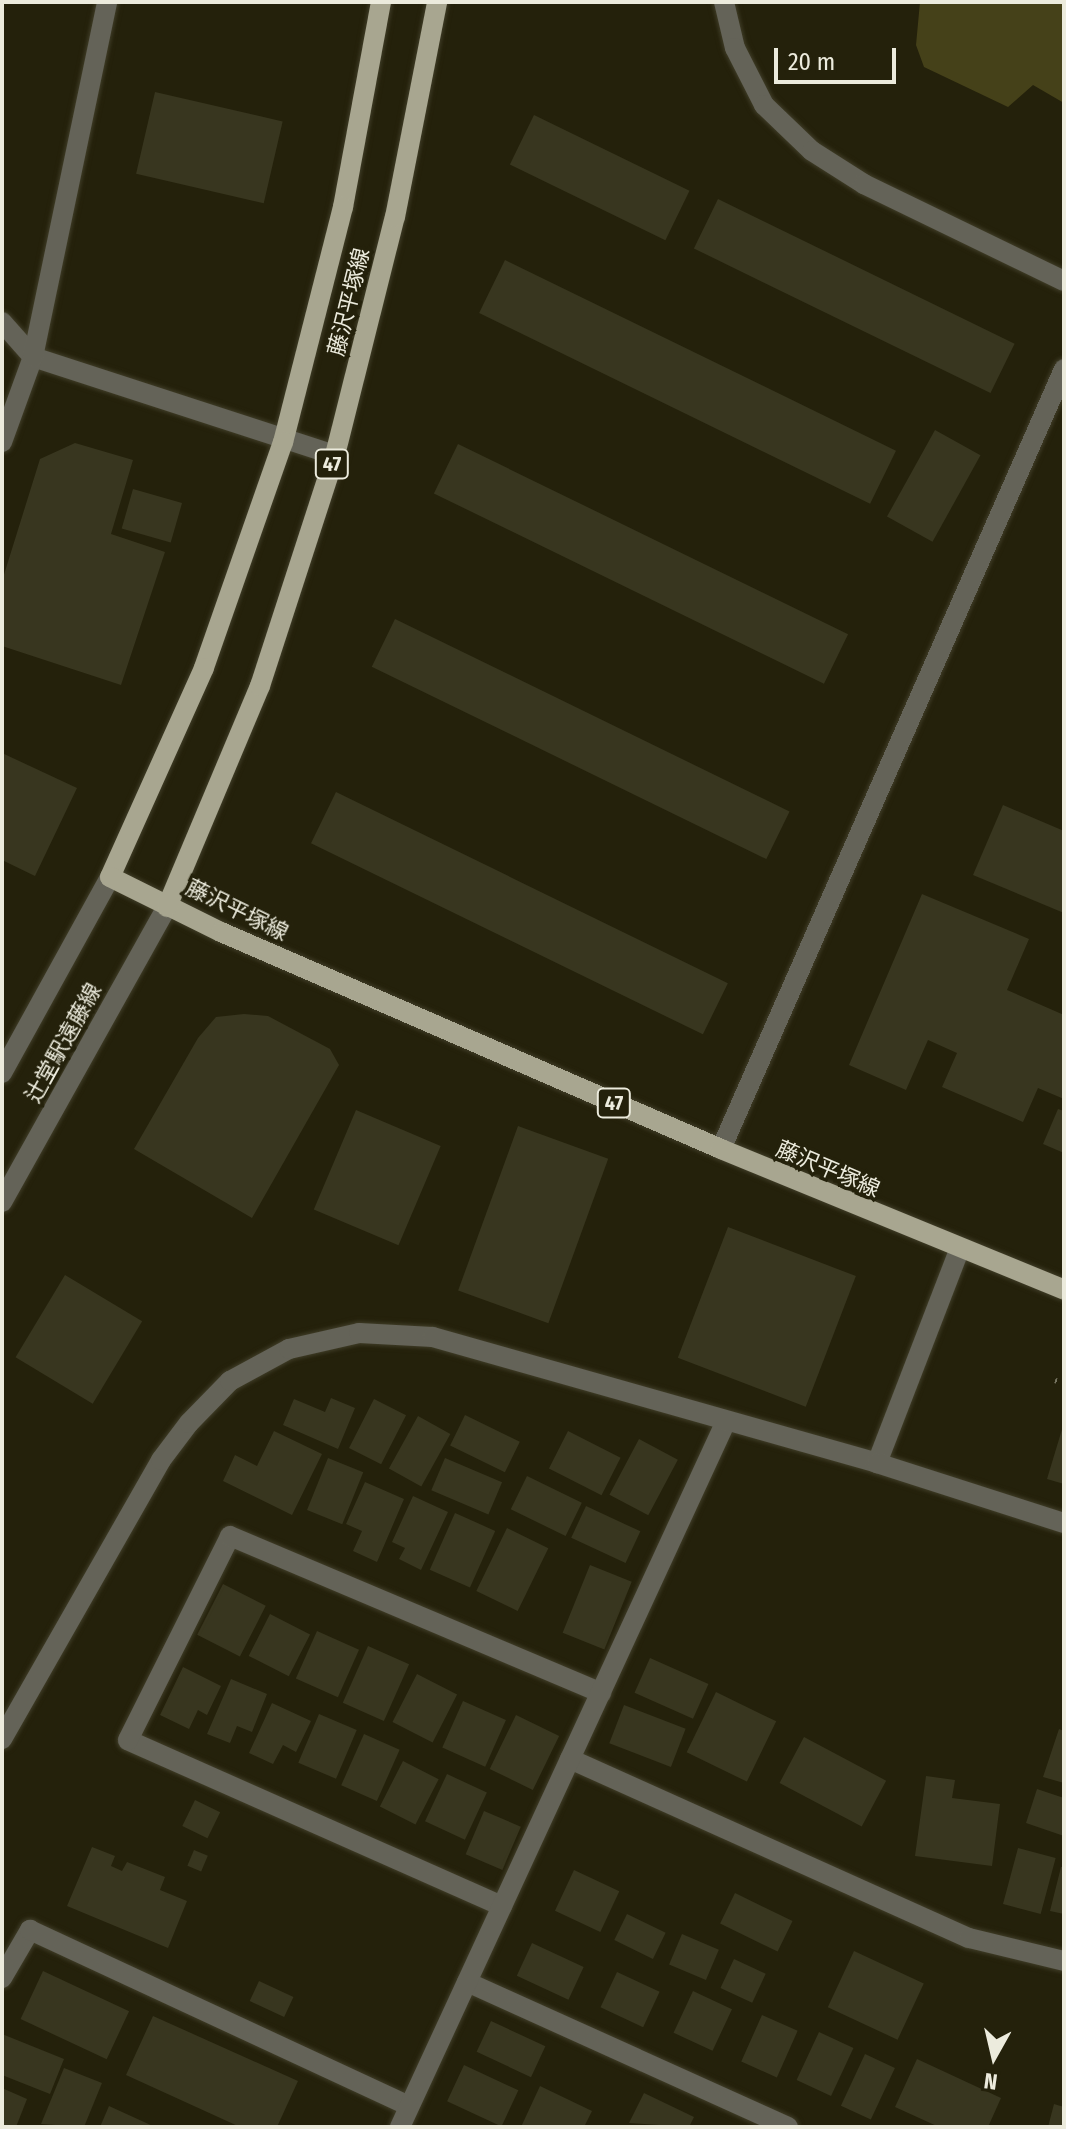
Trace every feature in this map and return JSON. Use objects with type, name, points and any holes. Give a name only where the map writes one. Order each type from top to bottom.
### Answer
[{"type":"main road","name":"藤沢平塚線","points":[[110,877],[204,668],[283,442],[343,207],[381,2]]},
{"type":"main road","name":"藤沢平塚線","points":[[437,2],[395,217],[335,455],[260,686],[167,907],[959,1251],[1064,1290]]},
{"type":"main road","name":"47","points":[[110,877],[167,907]]},
{"type":"street","points":[[2,442],[33,357],[107,2]]},
{"type":"street","points":[[724,2],[735,48],[764,105],[812,151],[864,184],[1064,281]]},
{"type":"street","points":[[2,322],[33,357],[283,442],[335,455]]},
{"type":"street","points":[[721,1149],[1064,369]]},
{"type":"street","name":"辻堂駅遠藤線","points":[[2,1073],[110,877]]},
{"type":"street","name":"辻堂駅遠藤線","points":[[2,1202],[167,907]]},
{"type":"street","points":[[877,1463],[959,1251]]},
{"type":"street","points":[[2,1739],[11,1703],[161,1460],[189,1423],[230,1381],[289,1349],[359,1333],[433,1337],[877,1463],[1064,1523]]},
{"type":"street","points":[[400,2127],[726,1421]]},
{"type":"street","points":[[502,1906],[128,1740],[230,1536],[601,1693]]},
{"type":"street","points":[[570,1759],[969,1938],[1064,1961]]},
{"type":"street","points":[[2,1978],[30,1930],[409,2106]]},
{"type":"street","points":[[467,1982],[788,2127]]},
{"type":"path","points":[[1055,1380],[1064,1383]]},
{"type":"shaded area","points":[[920,2],[1064,2],[1064,103],[1033,85],[1008,107],[924,67],[916,45]]},
{"type":"building","points":[[155,92],[283,121],[264,203],[136,174]]},
{"type":"building","points":[[534,115],[689,191],[665,240],[510,164]]},
{"type":"building","points":[[718,199],[1015,344],[990,393],[694,248]]},
{"type":"building","points":[[505,260],[896,451],[870,504],[479,313]]},
{"type":"building","points":[[935,430],[980,455],[932,542],[887,517]]},
{"type":"building","points":[[75,443],[133,460],[111,534],[165,552],[121,685],[2,646],[2,581],[40,459]]},
{"type":"building","points":[[458,444],[848,634],[824,684],[434,493]]},
{"type":"building","points":[[133,489],[182,503],[171,542],[122,528]]},
{"type":"building","points":[[395,619],[790,811],[766,859],[372,667]]},
{"type":"building","points":[[2,753],[77,788],[35,876],[2,860]]},
{"type":"building","points":[[336,792],[728,983],[703,1034],[311,843]]},
{"type":"building","points":[[1003,805],[1064,831],[1064,913],[973,875]]},
{"type":"building","points":[[922,894],[1029,939],[1007,990],[1064,1015],[1064,1099],[1038,1088],[1023,1122],[942,1087],[957,1053],[928,1040],[906,1090],[849,1065]]},
{"type":"building","points":[[244,1014],[268,1016],[330,1049],[339,1065],[252,1218],[134,1149],[198,1038],[216,1017]]},
{"type":"building","points":[[1058,1109],[1064,1111],[1064,1153],[1043,1144]]},
{"type":"building","points":[[356,1110],[441,1146],[398,1245],[314,1209]]},
{"type":"building","points":[[518,1126],[608,1159],[548,1323],[458,1290]]},
{"type":"building","points":[[728,1227],[856,1276],[806,1407],[678,1358]]},
{"type":"building","points":[[65,1275],[142,1321],[93,1404],[16,1357]]},
{"type":"building","points":[[331,1398],[355,1408],[338,1449],[283,1425],[294,1399],[325,1412]]},
{"type":"building","points":[[374,1399],[406,1415],[381,1464],[349,1448]]},
{"type":"building","points":[[465,1415],[520,1442],[505,1472],[450,1446]]},
{"type":"building","points":[[418,1416],[450,1434],[421,1486],[389,1468]]},
{"type":"building","points":[[1064,1426],[1064,1484],[1047,1479]]},
{"type":"building","points":[[274,1431],[322,1454],[292,1515],[223,1481],[235,1455],[257,1466]]},
{"type":"building","points":[[568,1431],[621,1458],[602,1495],[549,1468]]},
{"type":"building","points":[[639,1439],[678,1460],[648,1515],[609,1495]]},
{"type":"building","points":[[328,1458],[363,1472],[342,1524],[307,1510]]},
{"type":"building","points":[[445,1458],[502,1482],[488,1514],[431,1490]]},
{"type":"building","points":[[527,1476],[582,1503],[566,1536],[511,1509]]},
{"type":"building","points":[[365,1482],[404,1499],[377,1562],[353,1551],[362,1531],[346,1524]]},
{"type":"building","points":[[413,1496],[448,1512],[421,1570],[399,1559],[405,1548],[392,1542]]},
{"type":"building","points":[[586,1506],[640,1531],[626,1563],[571,1538]]},
{"type":"building","points":[[455,1513],[495,1531],[470,1588],[430,1570]]},
{"type":"building","points":[[507,1528],[548,1548],[518,1611],[476,1591]]},
{"type":"building","points":[[590,1565],[632,1582],[604,1650],[563,1633]]},
{"type":"building","points":[[223,1584],[266,1606],[240,1657],[197,1635]]},
{"type":"building","points":[[270,1614],[310,1634],[289,1676],[249,1656]]},
{"type":"building","points":[[317,1631],[359,1650],[338,1697],[296,1679]]},
{"type":"building","points":[[368,1646],[409,1664],[384,1721],[343,1703]]},
{"type":"building","points":[[650,1658],[708,1684],[693,1719],[635,1693]]},
{"type":"building","points":[[183,1667],[221,1686],[207,1715],[198,1710],[189,1729],[160,1715]]},
{"type":"building","points":[[417,1674],[457,1694],[433,1743],[392,1722]]},
{"type":"building","points":[[231,1679],[267,1694],[252,1732],[237,1726],[230,1743],[207,1734]]},
{"type":"building","points":[[716,1692],[776,1721],[747,1782],[687,1752]]},
{"type":"building","points":[[463,1701],[506,1720],[485,1767],[442,1748]]},
{"type":"building","points":[[272,1703],[311,1721],[296,1752],[283,1745],[273,1764],[249,1753]]},
{"type":"building","points":[[624,1705],[686,1729],[671,1767],[609,1743]]},
{"type":"building","points":[[319,1714],[357,1730],[336,1779],[298,1763]]},
{"type":"building","points":[[516,1715],[559,1736],[533,1790],[490,1769]]},
{"type":"building","points":[[1059,1729],[1064,1731],[1064,1783],[1043,1777]]},
{"type":"building","points":[[364,1734],[400,1750],[377,1801],[341,1785]]},
{"type":"building","points":[[804,1737],[886,1781],[862,1827],[780,1783]]},
{"type":"building","points":[[403,1761],[439,1779],[415,1825],[380,1806]]},
{"type":"building","points":[[447,1774],[487,1793],[465,1840],[425,1821]]},
{"type":"building","points":[[926,1776],[955,1780],[952,1798],[1000,1804],[992,1866],[915,1856]]},
{"type":"building","points":[[1037,1789],[1064,1798],[1064,1836],[1026,1823]]},
{"type":"building","points":[[195,1800],[220,1812],[207,1838],[182,1826]]},
{"type":"building","points":[[484,1811],[521,1827],[502,1870],[466,1854]]},
{"type":"building","points":[[92,1847],[115,1856],[111,1866],[122,1871],[127,1862],[165,1877],[160,1890],[187,1901],[168,1948],[67,1906]]},
{"type":"building","points":[[1018,1848],[1056,1858],[1041,1914],[1003,1904]]},
{"type":"building","points":[[194,1850],[208,1856],[201,1872],[187,1866]]},
{"type":"building","points":[[1061,1867],[1064,1867],[1064,1914],[1050,1911]]},
{"type":"building","points":[[574,1870],[619,1891],[600,1932],[555,1911]]},
{"type":"building","points":[[735,1893],[793,1921],[778,1952],[720,1924]]},
{"type":"building","points":[[627,1914],[666,1933],[653,1959],[614,1940]]},
{"type":"building","points":[[682,1934],[719,1950],[706,1980],[669,1964]]},
{"type":"building","points":[[532,1943],[584,1967],[568,2000],[517,1976]]},
{"type":"building","points":[[854,1951],[924,1984],[898,2040],[828,2007]]},
{"type":"building","points":[[734,1959],[766,1974],[752,2003],[720,1988]]},
{"type":"building","points":[[43,1971],[129,2011],[107,2059],[21,2019]]},
{"type":"building","points":[[617,1972],[660,1992],[643,2027],[601,2007]]},
{"type":"building","points":[[259,1981],[293,1997],[284,2017],[250,2001]]},
{"type":"building","points":[[693,1991],[732,2009],[713,2051],[674,2033]]},
{"type":"building","points":[[762,2015],[798,2031],[777,2077],[741,2062]]},
{"type":"building","points":[[153,2016],[298,2081],[277,2127],[240,2127],[126,2075]]},
{"type":"building","points":[[491,2021],[545,2046],[531,2077],[477,2052]]},
{"type":"building","points":[[819,2032],[853,2048],[831,2096],[797,2080]]},
{"type":"building","points":[[2,2034],[64,2059],[50,2094],[2,2075]]},
{"type":"building","points":[[865,2054],[895,2068],[871,2120],[841,2106]]},
{"type":"building","points":[[917,2059],[1001,2098],[988,2127],[939,2127],[895,2107]]},
{"type":"building","points":[[464,2065],[518,2090],[501,2127],[447,2101]]},
{"type":"building","points":[[64,2068],[102,2083],[84,2127],[41,2124]]},
{"type":"building","points":[[540,2086],[592,2111],[584,2127],[521,2127]]},
{"type":"building","points":[[2,2088],[27,2099],[16,2127],[2,2127]]},
{"type":"building","points":[[644,2093],[694,2117],[689,2127],[629,2123]]},
{"type":"building","points":[[1054,2104],[1064,2107],[1064,2127],[1048,2127]]},
{"type":"building","points":[[109,2106],[155,2127],[100,2127]]}]
